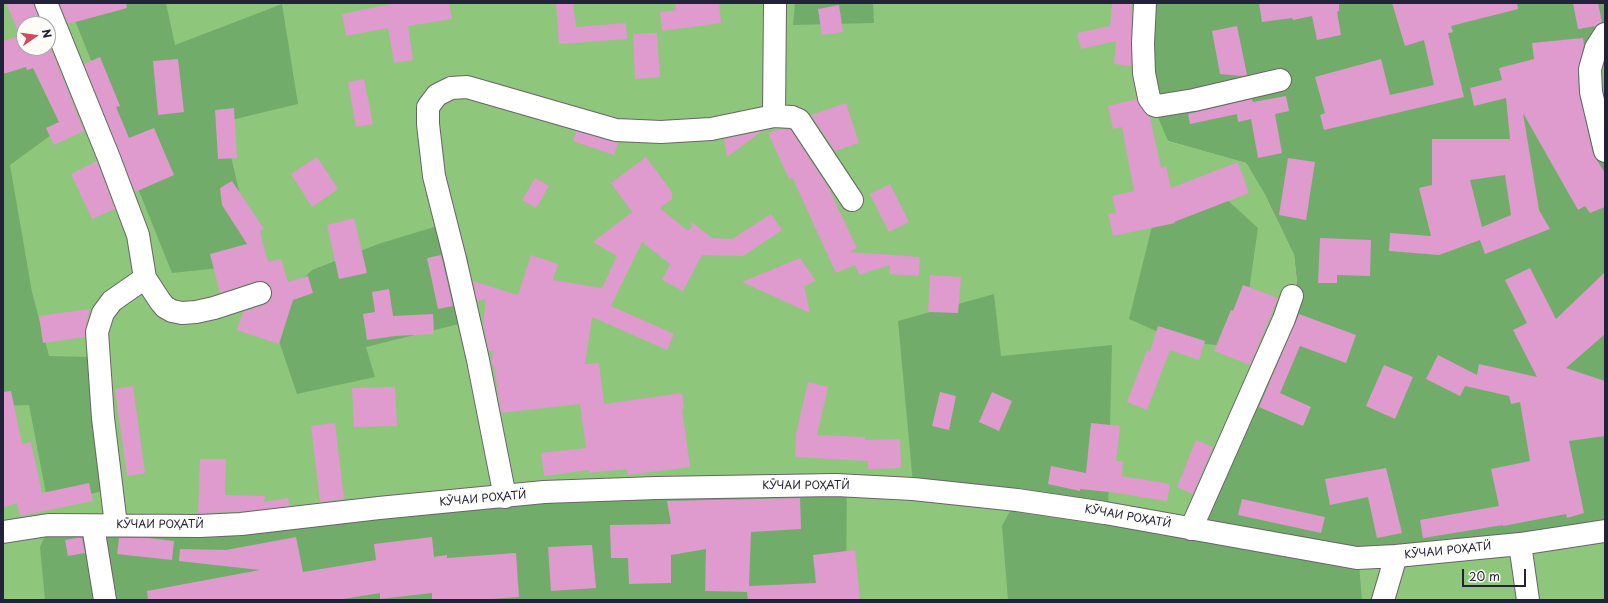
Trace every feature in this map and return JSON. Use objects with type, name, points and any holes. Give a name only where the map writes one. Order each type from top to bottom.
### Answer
[{"type":"street","points":[[46,3],[109,158],[138,236],[145,278],[160,301],[165,307],[172,311],[182,313],[196,312],[214,308],[260,293]]},
{"type":"street","points":[[774,116],[775,3]]},
{"type":"street","points":[[1145,3],[1143,43],[1144,73],[1149,98],[1154,105],[1157,106],[1194,100],[1280,80]]},
{"type":"street","points":[[1605,34],[1596,48],[1590,69],[1591,92],[1605,151]]},
{"type":"street","points":[[505,497],[478,360],[434,176],[428,124],[428,107],[438,95],[451,88],[467,87],[616,130],[662,132],[711,128],[774,116],[792,117],[799,120],[852,200]]},
{"type":"street","points":[[116,525],[102,418],[97,332],[103,313],[112,301],[145,278]]},
{"type":"street","points":[[1191,528],[1284,319],[1292,296]]},
{"type":"street","name":"КӮЧАИ РОҲАТӢ","points":[[3,532],[48,525],[200,526],[240,524],[379,508],[505,497],[544,492],[656,488],[836,485],[913,489],[1017,500],[1105,512],[1358,558],[1396,556],[1520,544],[1605,531]]},
{"type":"street","points":[[93,526],[105,600]]},
{"type":"street","points":[[1520,544],[1528,600]]},
{"type":"street","points":[[1383,600],[1396,556]]},
{"type":"green space","points":[[3,3],[1146,3],[1168,141],[1246,163],[1265,195],[1294,255],[1297,282],[1285,324],[1605,526],[1605,600],[3,600]]},
{"type":"green space","points":[[68,3],[166,3],[175,45],[282,4],[298,104],[223,122],[256,264],[172,273],[131,171],[106,98]]},
{"type":"green space","points":[[795,3],[873,3],[874,23],[793,25]]},
{"type":"green space","points":[[1146,3],[1605,3],[1605,37],[1597,94],[1605,123],[1605,526],[1358,553],[1362,600],[1008,600],[1002,526],[1019,494],[913,484],[898,321],[994,294],[1001,356],[1112,345],[1108,508],[1197,522],[1285,324],[1297,282],[1294,255],[1265,195],[1246,163],[1168,141],[1149,96]]},
{"type":"green space","points":[[1605,37],[1605,123],[1597,94]]},
{"type":"green space","points":[[32,56],[48,56],[73,119],[10,165],[32,292],[49,356],[90,357],[103,491],[48,504],[29,405],[3,406],[3,62]]},
{"type":"green space","points":[[1210,184],[1258,228],[1241,347],[1181,342],[1129,319],[1154,218]]},
{"type":"green space","points":[[454,221],[468,259],[471,321],[366,347],[375,377],[297,394],[273,324],[289,292],[312,270],[378,244]]},
{"type":"green space","points":[[847,478],[846,585],[848,600],[45,600],[40,547],[52,520],[154,525]]},
{"type":"building","points":[[6,3],[34,3],[38,16],[16,16],[16,27]]},
{"type":"building","points":[[59,3],[126,3],[127,8],[68,24]]},
{"type":"building","points":[[396,3],[449,3],[452,19],[408,26],[413,60],[394,63],[388,28],[346,36],[342,14]]},
{"type":"building","points":[[556,3],[573,3],[576,27],[626,23],[627,39],[559,44]]},
{"type":"building","points":[[675,3],[719,3],[721,23],[662,31],[660,12],[676,10]]},
{"type":"building","points":[[1112,3],[1132,3],[1131,66],[1114,64],[1116,41],[1081,49],[1077,33],[1110,26]]},
{"type":"building","points":[[1259,3],[1339,3],[1339,11],[1337,12],[1341,35],[1317,40],[1312,16],[1293,20],[1292,18],[1262,22]]},
{"type":"building","points":[[1392,3],[1517,3],[1518,9],[1451,26],[1453,32],[1448,33],[1464,97],[1324,130],[1320,115],[1325,113],[1315,77],[1381,59],[1390,95],[1434,85],[1424,40],[1405,46]]},
{"type":"building","points":[[1573,3],[1598,3],[1602,22],[1596,26],[1578,29]]},
{"type":"building","points":[[839,5],[843,32],[822,35],[818,9]]},
{"type":"building","points":[[1237,26],[1247,75],[1220,74],[1212,31]]},
{"type":"building","points":[[657,33],[660,77],[635,79],[633,34]]},
{"type":"building","points":[[16,37],[16,56],[54,56],[84,131],[54,145],[46,128],[59,122],[33,68],[27,70],[26,67],[3,74],[3,41]]},
{"type":"building","points":[[1583,38],[1584,45],[1578,69],[1579,93],[1593,154],[1605,173],[1605,207],[1590,213],[1585,206],[1578,210],[1523,113],[1539,210],[1550,229],[1485,254],[1480,240],[1439,255],[1389,251],[1390,233],[1431,236],[1419,188],[1432,185],[1432,139],[1510,139],[1506,98],[1474,106],[1470,88],[1502,80],[1499,68],[1534,59],[1532,43]],"holes":[[[1505,175],[1511,215],[1482,227],[1470,180]]]},
{"type":"building","points":[[100,57],[120,106],[116,107],[129,138],[154,128],[174,175],[135,192],[84,64]]},
{"type":"building","points":[[178,59],[184,112],[158,115],[153,61]]},
{"type":"building","points":[[364,79],[373,124],[356,127],[348,82]]},
{"type":"building","points":[[1286,96],[1289,111],[1275,114],[1282,153],[1258,158],[1251,119],[1238,122],[1237,114],[1190,124],[1188,114],[1252,99],[1253,102]]},
{"type":"building","points":[[1137,99],[1144,112],[1150,117],[1161,168],[1166,166],[1171,188],[1238,162],[1249,193],[1174,222],[1175,223],[1113,236],[1108,214],[1116,213],[1112,196],[1134,191],[1122,127],[1113,129],[1108,106]]},
{"type":"building","points":[[846,103],[859,143],[835,151],[811,115]]},
{"type":"building","points":[[234,108],[237,158],[218,159],[215,110]]},
{"type":"building","points":[[778,129],[791,130],[828,187],[857,248],[850,252],[920,257],[919,276],[889,274],[890,265],[859,275],[855,265],[836,273],[792,177],[789,179],[768,133]]},
{"type":"building","points":[[576,131],[618,143],[614,155],[573,141]]},
{"type":"building","points":[[762,131],[727,157],[724,139]]},
{"type":"building","points":[[317,157],[338,189],[312,207],[291,174]]},
{"type":"building","points":[[646,157],[672,192],[672,199],[660,208],[688,231],[692,226],[690,221],[712,238],[732,239],[771,214],[782,230],[743,256],[702,255],[683,291],[662,280],[670,264],[642,242],[611,306],[674,334],[667,350],[592,317],[585,364],[599,363],[604,404],[682,393],[684,409],[682,409],[690,467],[628,475],[627,469],[589,473],[589,470],[544,476],[541,453],[586,448],[580,404],[501,413],[494,366],[491,363],[493,351],[489,351],[483,324],[486,299],[477,301],[473,281],[518,295],[531,255],[558,264],[553,280],[602,288],[617,256],[593,242],[632,212],[611,183]]},
{"type":"building","points":[[1288,158],[1315,162],[1306,220],[1279,215]]},
{"type":"building","points":[[97,161],[115,209],[92,219],[71,174]]},
{"type":"building","points":[[535,178],[549,186],[536,208],[522,200]]},
{"type":"building","points":[[232,181],[264,229],[260,231],[268,262],[281,259],[288,282],[308,276],[313,293],[293,300],[279,344],[237,330],[243,312],[264,305],[270,301],[272,290],[268,283],[257,281],[220,293],[210,254],[247,244],[222,205],[220,188]]},
{"type":"building","points":[[890,184],[909,222],[889,232],[870,194]]},
{"type":"building","points":[[354,218],[367,273],[339,279],[327,225]]},
{"type":"building","points":[[1320,238],[1371,240],[1370,276],[1337,275],[1337,283],[1318,283]]},
{"type":"building","points":[[441,255],[453,306],[438,309],[427,258]]},
{"type":"building","points":[[800,258],[816,281],[804,286],[810,313],[742,282]]},
{"type":"building","points":[[1530,268],[1556,319],[1605,272],[1605,334],[1566,368],[1605,381],[1605,436],[1569,441],[1584,513],[1567,518],[1566,514],[1503,526],[1423,538],[1420,520],[1499,506],[1491,469],[1530,461],[1520,402],[1511,404],[1509,396],[1465,386],[1460,396],[1426,379],[1438,355],[1477,375],[1479,364],[1537,377],[1513,330],[1527,323],[1505,280]]},
{"type":"building","points":[[930,275],[961,277],[958,313],[928,312]]},
{"type":"building","points":[[1243,285],[1278,298],[1250,365],[1214,351],[1231,310],[1233,311]]},
{"type":"building","points":[[389,289],[393,316],[433,314],[434,334],[395,336],[367,340],[363,314],[375,312],[372,292]]},
{"type":"building","points":[[90,309],[85,329],[85,337],[43,343],[39,316]]},
{"type":"building","points":[[1299,314],[1356,335],[1346,363],[1300,346],[1280,393],[1311,407],[1303,426],[1259,407]]},
{"type":"building","points":[[1158,326],[1205,341],[1199,360],[1170,350],[1147,410],[1127,402],[1147,350],[1150,352]]},
{"type":"building","points":[[1384,365],[1413,377],[1395,419],[1366,406]]},
{"type":"building","points":[[808,382],[828,387],[817,435],[865,437],[865,440],[900,439],[901,468],[868,469],[868,461],[795,457],[796,434]]},
{"type":"building","points":[[133,386],[145,473],[127,476],[115,389]]},
{"type":"building","points":[[395,387],[397,426],[354,427],[352,388]]},
{"type":"building","points":[[11,391],[22,444],[31,442],[42,493],[89,483],[93,501],[20,516],[17,503],[3,508],[3,392]]},
{"type":"building","points":[[940,392],[956,396],[949,430],[932,426]]},
{"type":"building","points":[[992,392],[1012,401],[999,431],[979,422]]},
{"type":"building","points":[[335,423],[344,499],[320,502],[311,426]]},
{"type":"building","points":[[1091,423],[1120,426],[1116,461],[1123,461],[1122,476],[1170,484],[1167,501],[1110,492],[1080,489],[1080,491],[1048,484],[1051,466],[1086,473]]},
{"type":"building","points":[[1196,440],[1213,447],[1193,494],[1177,487]]},
{"type":"building","points":[[200,459],[226,459],[225,495],[265,496],[264,502],[288,498],[290,506],[240,512],[198,513]]},
{"type":"building","points":[[1386,468],[1402,533],[1377,538],[1368,497],[1330,505],[1325,479]]},
{"type":"building","points":[[800,498],[801,529],[751,532],[749,586],[816,583],[813,555],[855,550],[860,600],[748,600],[747,592],[705,591],[706,549],[671,555],[671,583],[629,584],[628,558],[611,558],[610,525],[671,524],[667,501]]},
{"type":"building","points":[[1242,499],[1325,517],[1321,533],[1238,515]]},
{"type":"building","points":[[296,537],[303,572],[376,560],[374,544],[432,537],[434,557],[447,555],[447,558],[516,553],[519,597],[478,600],[432,600],[432,593],[380,599],[380,593],[337,600],[148,600],[147,591],[260,570],[179,561],[180,549],[226,550]]},
{"type":"building","points":[[82,538],[85,553],[68,556],[65,540]]},
{"type":"building","points":[[119,538],[149,538],[174,541],[172,560],[117,554]]},
{"type":"building","points":[[592,545],[596,588],[551,591],[548,547]]}]
